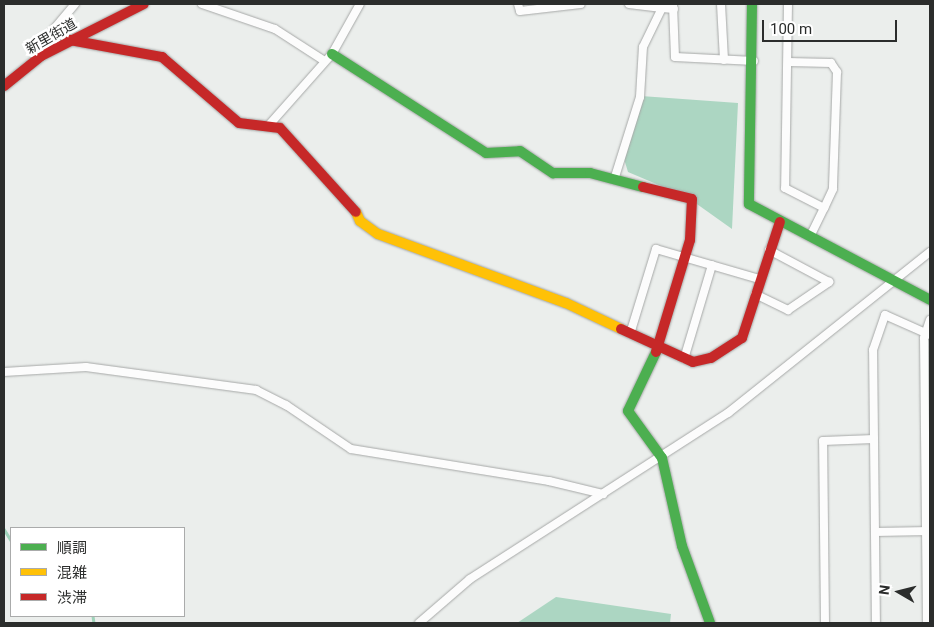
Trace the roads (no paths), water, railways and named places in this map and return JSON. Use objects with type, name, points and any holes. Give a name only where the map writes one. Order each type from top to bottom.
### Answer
[{"type":"street","points":[[41,56],[48,36],[75,4]]},
{"type":"street","name":"新里街道","points":[[4,86],[41,56],[69,40],[144,4]]},
{"type":"street","points":[[202,4],[276,29],[323,60]]},
{"type":"street","points":[[269,125],[323,60],[332,54],[360,4]]},
{"type":"street","points":[[518,4],[520,11],[581,4]]},
{"type":"street","points":[[629,4],[662,8],[674,6],[675,57],[754,61]]},
{"type":"street","points":[[721,4],[724,60]]},
{"type":"street","points":[[752,4],[754,61],[749,204],[930,300]]},
{"type":"street","points":[[788,4],[785,188],[824,208]]},
{"type":"street","points":[[614,180],[640,97],[643,47],[662,8]]},
{"type":"street","points":[[69,40],[162,57],[239,123],[269,125],[280,128],[352,203],[360,221],[378,234],[566,303],[658,348],[693,362],[711,358],[742,338],[768,250],[780,222]]},
{"type":"street","points":[[332,54],[486,153],[520,151],[553,173],[590,173],[692,199],[685,256],[658,348],[628,411],[662,458],[682,546],[710,623]]},
{"type":"street","points":[[788,62],[831,63],[837,72],[833,189],[810,237]]},
{"type":"street","points":[[630,334],[656,249],[759,279]]},
{"type":"street","points":[[755,294],[788,310],[829,282],[768,250]]},
{"type":"street","points":[[419,623],[470,579],[662,458],[728,413],[930,252]]},
{"type":"street","points":[[684,359],[712,265]]},
{"type":"street","points":[[876,623],[873,350],[885,315],[927,334]]},
{"type":"street","points":[[926,623],[928,531],[927,334],[930,320]]},
{"type":"street","points":[[4,372],[86,367],[256,390],[286,405],[351,449],[549,481],[603,494]]},
{"type":"street","points":[[825,623],[823,441],[874,439]]},
{"type":"street","points":[[875,532],[928,531]]},
{"type":"waterway","points":[[4,529],[10,538]]},
{"type":"waterway","points":[[93,617],[94,623]]}]
